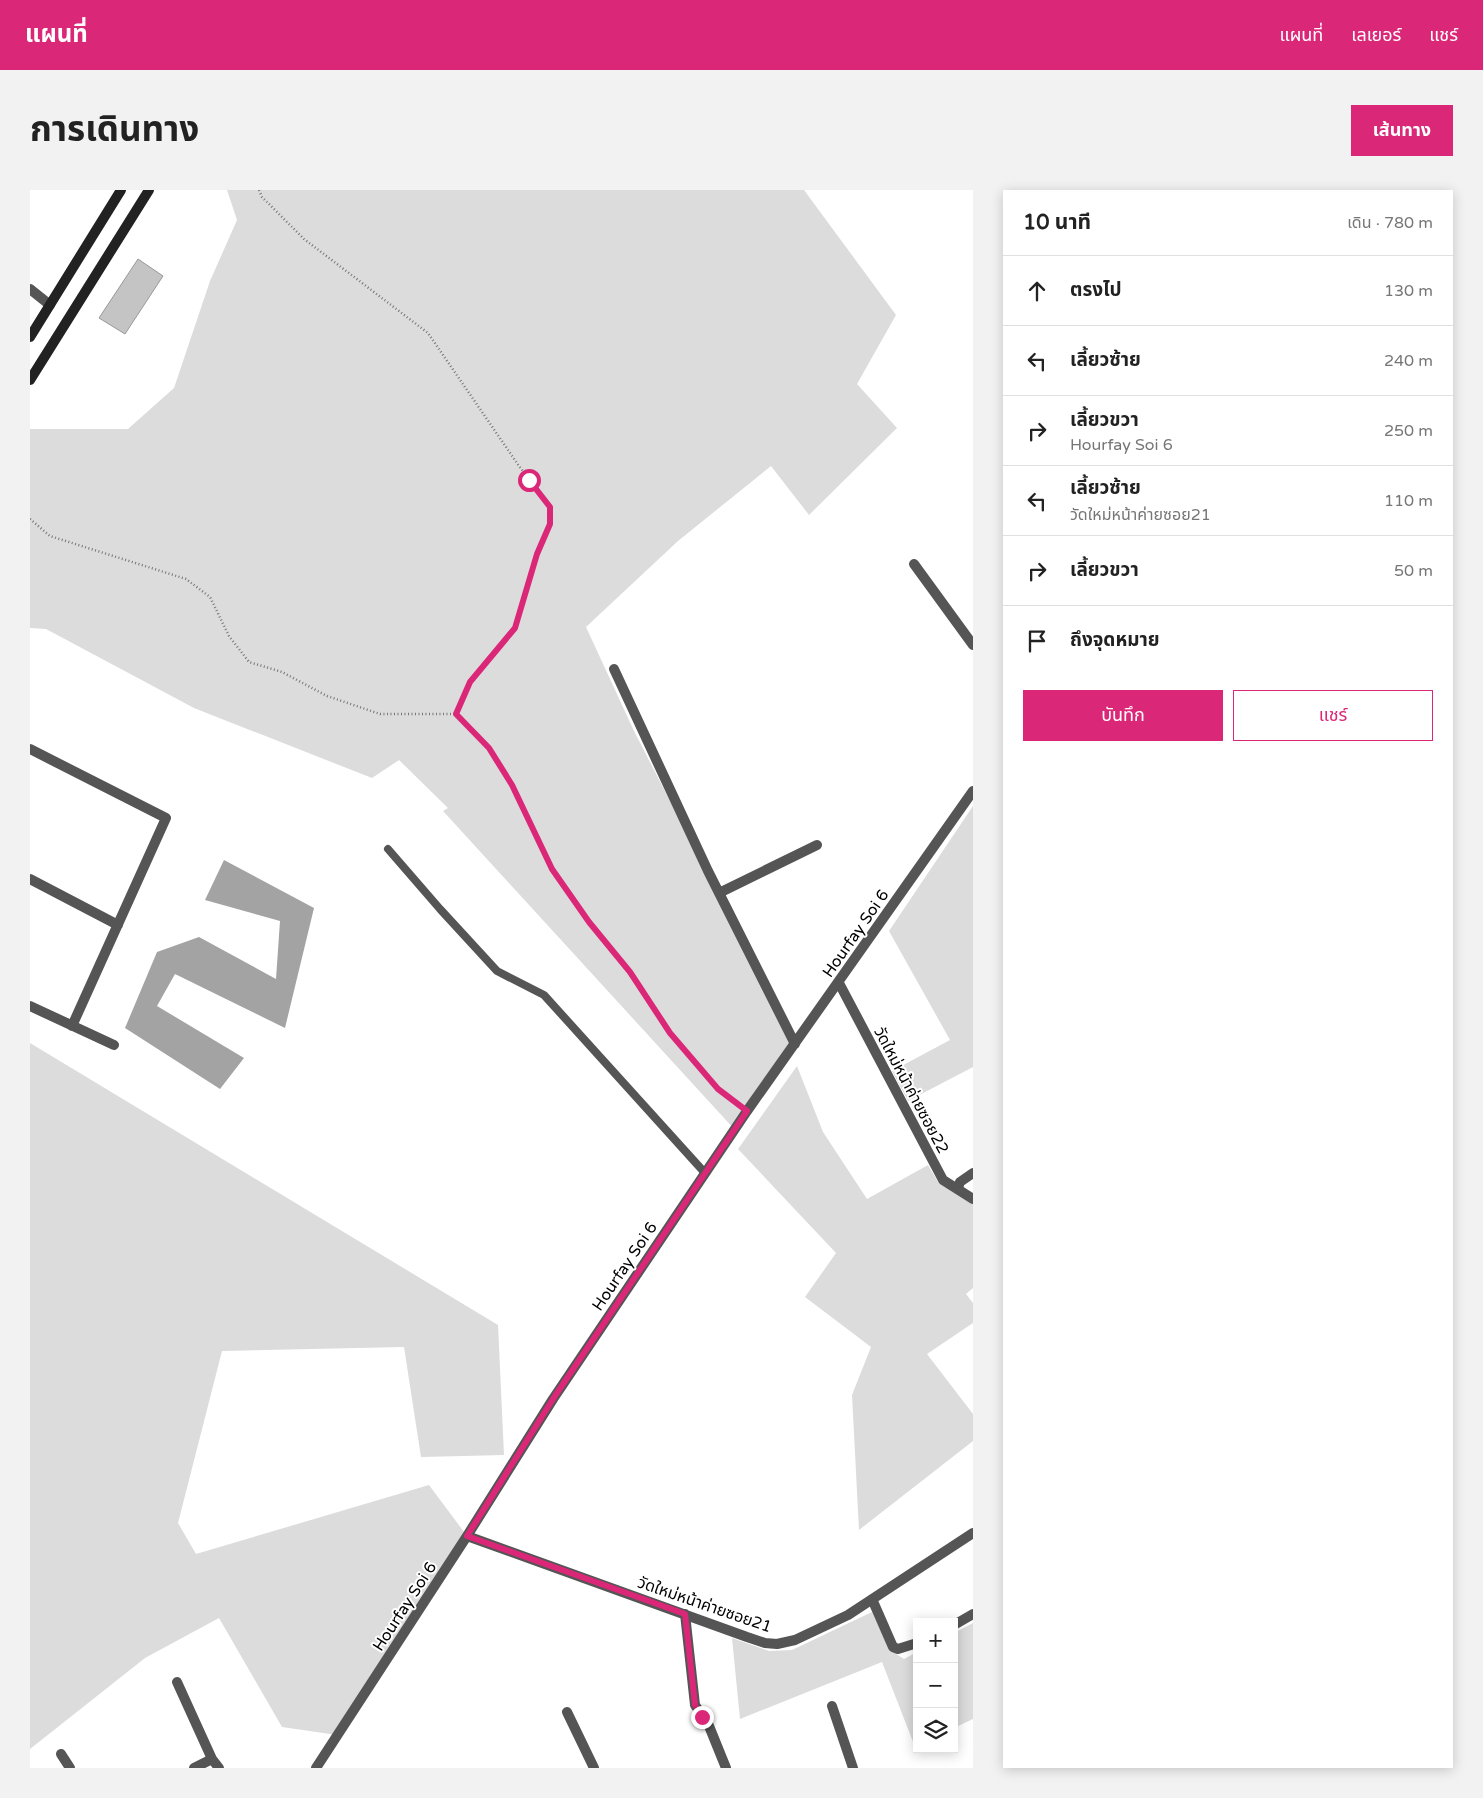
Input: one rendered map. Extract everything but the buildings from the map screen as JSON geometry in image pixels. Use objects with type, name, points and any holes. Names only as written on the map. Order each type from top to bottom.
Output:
[{"type":"main road","points":[[30,337],[121,190]]},
{"type":"main road","points":[[30,380],[149,190]]},
{"type":"street","points":[[30,289],[50,305]]},
{"type":"street","points":[[914,564],[973,645]]},
{"type":"street","points":[[614,670],[719,893],[795,1044]]},
{"type":"street","points":[[30,749],[166,818],[72,1026]]},
{"type":"street","name":"Hourfay Soi 6","points":[[316,1768],[467,1536],[553,1399],[747,1111],[973,791]]},
{"type":"street","points":[[719,893],[817,845]]},
{"type":"street","points":[[30,879],[118,925]]},
{"type":"street","name":"วัดใหม่หน้าค่ายซอย22","points":[[839,983],[943,1180],[973,1199]]},
{"type":"street","points":[[30,1006],[114,1045]]},
{"type":"street","points":[[958,1188],[960,1182],[973,1173]]},
{"type":"street","name":"วัดใหม่หน้าค่ายซอย21","points":[[467,1536],[756,1640],[777,1644],[795,1640],[848,1615],[973,1533]]},
{"type":"street","points":[[872,1599],[893,1647],[898,1649],[913,1644]]},
{"type":"street","points":[[685,1614],[695,1705],[709,1726],[726,1768]]},
{"type":"street","points":[[958,1623],[973,1614]]},
{"type":"street","points":[[177,1682],[212,1759],[219,1768]]},
{"type":"street","points":[[832,1706],[853,1768]]},
{"type":"street","points":[[567,1712],[594,1768]]},
{"type":"street","points":[[61,1754],[70,1768]]},
{"type":"street","points":[[194,1768],[212,1759]]},
{"type":"lane","points":[[388,849],[497,971],[544,995],[705,1173]]},
{"type":"path","points":[[259,190],[262,196],[304,238],[428,332],[519,466],[550,507],[550,524],[537,554],[515,628],[470,682],[456,714]]},
{"type":"path","points":[[30,519],[50,536],[186,579],[210,597],[229,636],[249,662],[282,672],[327,696],[380,714],[456,714],[489,748],[512,785],[552,869],[589,922],[630,972],[670,1033],[718,1089],[747,1111]]},
{"type":"shaded area","points":[[227,190],[804,190],[896,315],[857,384],[897,428],[809,515],[771,466],[678,541],[586,627],[634,731],[795,1044],[735,1130],[443,811],[448,808],[399,760],[372,778],[194,708],[46,629],[30,628],[30,429],[128,429],[174,388],[210,281],[237,220]]},
{"type":"shaded area","points":[[973,806],[973,1067],[908,1101],[892,1071],[950,1040],[889,931]]},
{"type":"shaded area","points":[[224,860],[314,908],[285,1028],[175,974],[157,1006],[244,1058],[220,1089],[125,1028],[157,952],[199,937],[276,979],[280,921],[205,900]]},
{"type":"shaded area","points":[[30,1043],[498,1325],[504,1455],[421,1457],[404,1347],[222,1351],[178,1523],[196,1554],[429,1485],[467,1536],[337,1735],[282,1727],[219,1618],[145,1658],[30,1749]]},
{"type":"shaded area","points":[[797,1066],[823,1132],[867,1199],[928,1165],[938,1182],[973,1204],[973,1288],[966,1294],[973,1303],[973,1323],[927,1354],[973,1414],[973,1441],[859,1530],[852,1395],[871,1347],[805,1297],[836,1253],[738,1149]]},
{"type":"shaded area","points":[[872,1612],[890,1650],[904,1659],[913,1654],[913,1742],[882,1662],[740,1719],[732,1638],[769,1651],[792,1650]]},
{"type":"shaded area","points":[[973,1623],[973,1719],[958,1726],[958,1663],[958,1631]]},
{"type":"route","points":[[529,480],[550,507],[550,524],[537,554],[515,628],[470,682],[456,714],[489,748],[512,785],[552,869],[589,922],[630,972],[670,1033],[718,1089],[747,1111],[553,1399],[467,1536],[685,1614],[695,1705],[702,1717]]}]
